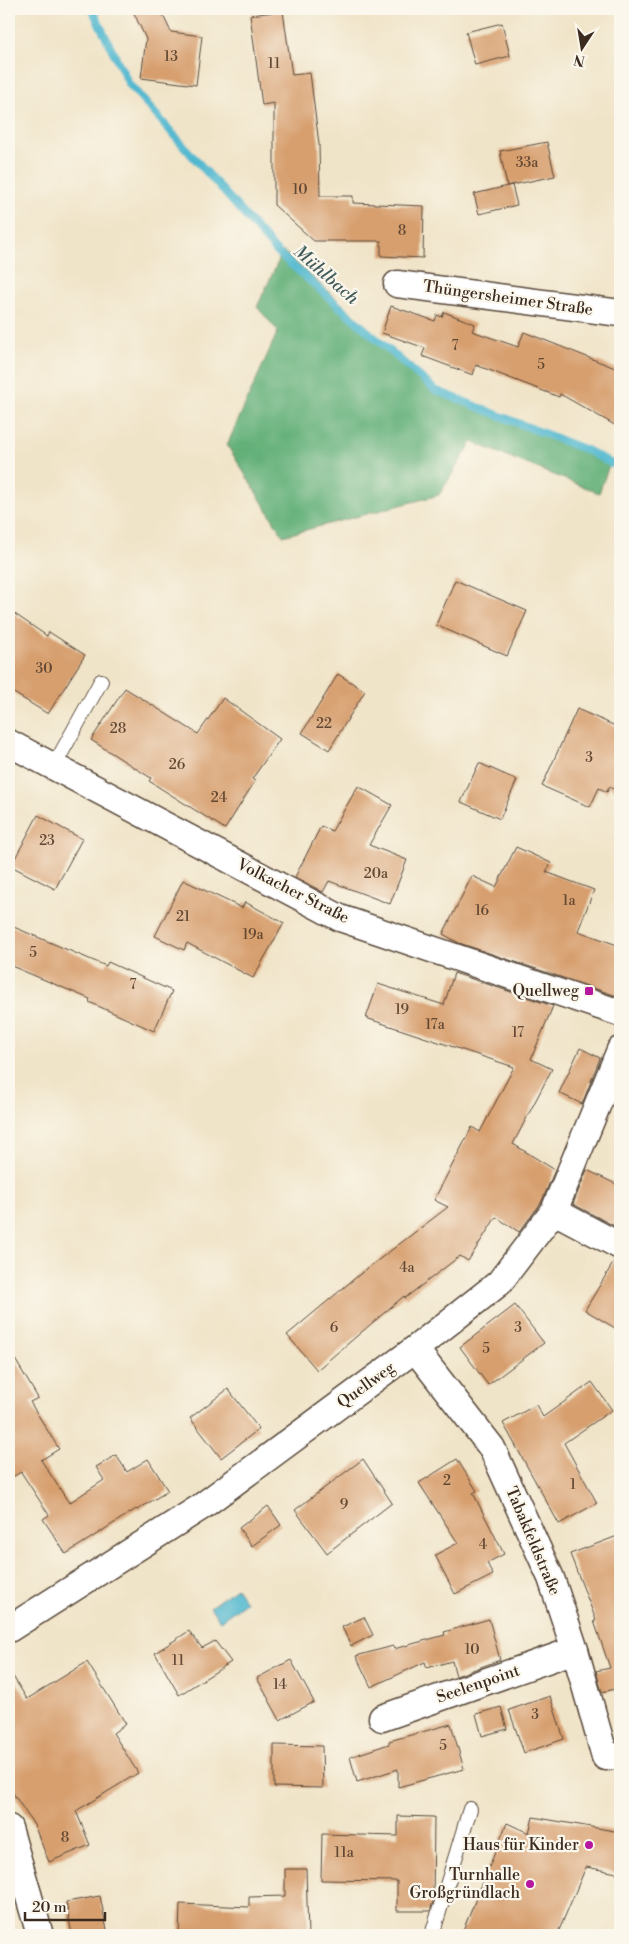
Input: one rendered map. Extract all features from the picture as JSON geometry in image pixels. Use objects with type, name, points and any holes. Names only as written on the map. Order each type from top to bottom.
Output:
[{"type":"street","name":"Thüngersheimer Straße","points":[[397,284],[620,313]]},
{"type":"street","name":"Volkacher Straße","points":[[9,743],[340,918],[620,1013]]},
{"type":"street","name":"Quellweg","points":[[9,1629],[201,1507],[415,1349],[499,1283],[554,1211],[620,1050]]},
{"type":"street","points":[[554,1211],[620,1246]]},
{"type":"street","name":"Tabakfeldstraße","points":[[415,1349],[492,1448],[551,1578],[612,1756]]},
{"type":"street","name":"Seelenpoint","points":[[382,1718],[575,1650]]},
{"type":"street","points":[[9,1828],[40,1935]]},
{"type":"lane","points":[[54,766],[101,681]]},
{"type":"lane","points":[[432,1935],[470,1809]]},
{"type":"green space","points":[[283,251],[436,388],[611,460],[599,493],[472,442],[439,495],[283,536],[227,445],[278,331],[257,307]]},
{"type":"water","points":[[236,1588],[246,1602],[220,1621],[210,1607]]},
{"type":"building","points":[[132,9],[160,9],[171,32],[202,36],[196,85],[141,78],[146,39]]},
{"type":"building","points":[[283,11],[292,75],[310,73],[319,144],[320,196],[353,196],[353,203],[424,206],[423,258],[381,256],[381,241],[314,241],[274,205],[274,103],[262,105],[250,15]]},
{"type":"building","points":[[502,23],[510,56],[475,65],[466,32]]},
{"type":"building","points":[[547,142],[555,176],[507,186],[500,151]]},
{"type":"building","points":[[512,185],[517,205],[479,214],[474,194]]},
{"type":"building","points":[[391,306],[435,321],[437,315],[442,317],[444,312],[475,324],[472,331],[518,347],[524,332],[620,370],[620,428],[560,394],[559,397],[476,365],[473,375],[422,356],[425,348],[382,333]]},
{"type":"building","points":[[455,580],[527,611],[507,656],[436,625]]},
{"type":"building","points":[[9,610],[47,636],[49,632],[85,655],[48,714],[9,690]]},
{"type":"building","points":[[338,674],[365,691],[329,750],[302,733]]},
{"type":"building","points":[[125,688],[198,734],[223,698],[280,739],[252,779],[255,781],[225,829],[149,781],[151,778],[91,740]]},
{"type":"building","points":[[577,709],[620,728],[620,792],[609,787],[607,792],[599,788],[590,807],[542,786]]},
{"type":"building","points":[[479,763],[517,780],[500,819],[461,802]]},
{"type":"building","points":[[358,786],[392,805],[369,845],[407,860],[390,904],[329,881],[323,892],[295,877],[321,826],[332,831]]},
{"type":"building","points":[[38,815],[82,839],[55,889],[11,866]]},
{"type":"building","points":[[516,847],[551,863],[546,872],[594,890],[578,931],[620,946],[620,997],[459,943],[443,934],[472,876],[496,887]]},
{"type":"building","points":[[183,880],[242,908],[245,902],[284,923],[253,978],[187,943],[184,950],[155,936]]},
{"type":"building","points":[[9,925],[106,966],[108,962],[172,991],[154,1031],[89,1002],[90,999],[9,965]]},
{"type":"building","points":[[454,973],[553,1006],[531,1059],[552,1069],[513,1144],[555,1170],[541,1203],[519,1232],[496,1217],[468,1261],[460,1256],[405,1298],[404,1296],[317,1370],[287,1335],[360,1274],[448,1207],[434,1200],[472,1127],[480,1132],[514,1067],[366,1018],[378,984],[444,1005]]},
{"type":"building","points":[[580,1048],[600,1058],[582,1104],[559,1093]]},
{"type":"building","points":[[587,1170],[620,1186],[620,1229],[573,1204]]},
{"type":"building","points":[[615,1260],[620,1261],[620,1331],[585,1310]]},
{"type":"building","points":[[515,1305],[544,1343],[488,1385],[460,1347]]},
{"type":"building","points":[[9,1349],[38,1398],[30,1402],[59,1449],[41,1460],[69,1503],[104,1480],[96,1467],[116,1455],[127,1472],[148,1459],[168,1491],[136,1509],[66,1554],[43,1519],[49,1515],[21,1472],[9,1479]]},
{"type":"building","points":[[592,1382],[612,1410],[564,1443],[597,1503],[559,1524],[503,1423],[536,1405],[543,1417]]},
{"type":"building","points":[[228,1389],[259,1429],[221,1458],[190,1418]]},
{"type":"building","points":[[363,1459],[392,1503],[327,1553],[295,1510]]},
{"type":"building","points":[[457,1459],[477,1491],[473,1493],[504,1554],[487,1563],[493,1575],[455,1594],[435,1555],[458,1543],[419,1483]]},
{"type":"building","points":[[268,1506],[281,1525],[252,1546],[239,1528]]},
{"type":"building","points":[[620,1535],[620,1688],[602,1692],[596,1671],[610,1668],[594,1621],[596,1620],[570,1554]]},
{"type":"building","points":[[364,1617],[373,1635],[351,1646],[342,1627]]},
{"type":"building","points":[[489,1619],[500,1660],[456,1676],[452,1661],[427,1668],[425,1662],[371,1687],[356,1656],[393,1646],[394,1649],[445,1635],[444,1632]]},
{"type":"building","points":[[189,1631],[202,1648],[215,1641],[231,1662],[179,1695],[155,1653]]},
{"type":"building","points":[[291,1660],[314,1702],[280,1720],[257,1678]]},
{"type":"building","points":[[87,1662],[126,1724],[113,1733],[138,1773],[76,1811],[90,1845],[49,1862],[34,1825],[9,1787],[9,1670],[27,1699]]},
{"type":"building","points":[[550,1696],[564,1739],[524,1753],[509,1710]]},
{"type":"building","points":[[501,1707],[507,1729],[482,1736],[476,1714]]},
{"type":"building","points":[[451,1724],[464,1769],[398,1787],[398,1769],[357,1782],[350,1757],[389,1744],[389,1741]]},
{"type":"building","points":[[274,1745],[322,1746],[323,1788],[274,1787]]},
{"type":"building","points":[[398,1816],[434,1817],[433,1902],[430,1911],[397,1911],[397,1881],[321,1880],[322,1834],[398,1836]]},
{"type":"building","name":"Turnhalle Großgründlach","points":[[533,1817],[620,1832],[620,1857],[617,1873],[586,1867],[557,1935],[461,1935],[507,1823],[529,1833]]},
{"type":"building","points":[[285,1869],[306,1869],[308,1935],[179,1935],[180,1904],[249,1907],[249,1897],[285,1896]]},
{"type":"building","points":[[100,1896],[108,1935],[72,1935],[66,1902]]},
{"type":"waterway","name":"Mühlbach","points":[[92,9],[129,84],[278,253],[435,390],[586,450],[620,468]]},
{"type":"place","name":"Quellweg","points":[[589,991]]},
{"type":"place","name":"Haus für Kinder","points":[[589,1845]]},
{"type":"place","name":"Turnhalle Großgründlach","points":[[530,1884]]}]
